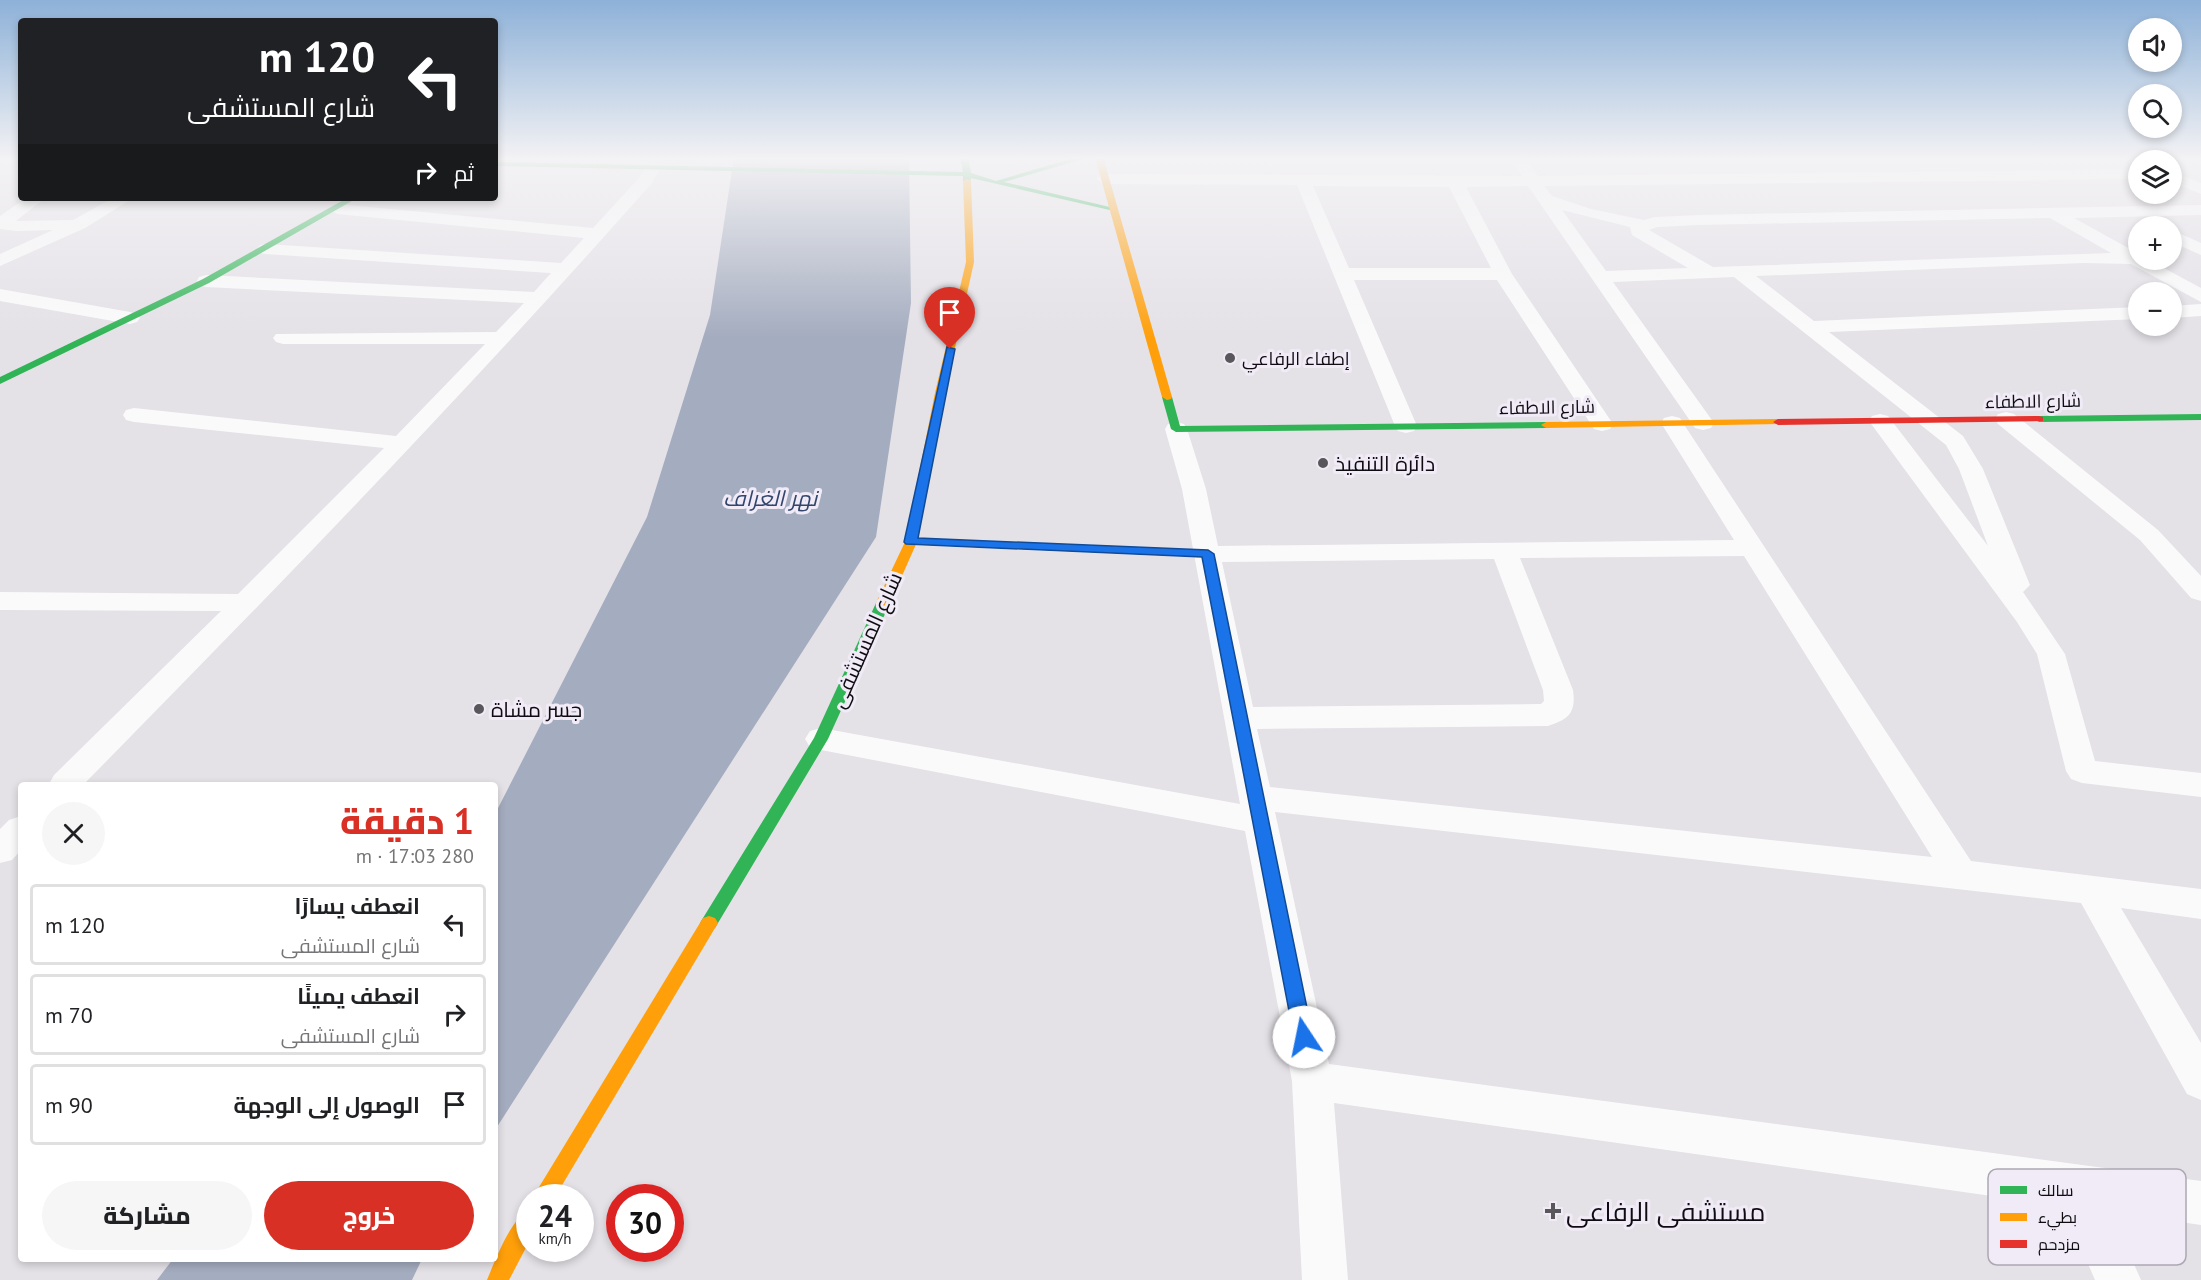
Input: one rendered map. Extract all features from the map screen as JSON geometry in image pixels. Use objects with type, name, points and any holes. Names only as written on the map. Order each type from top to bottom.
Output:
[{"type":"street","points":[[0,261],[92,217]]},
{"type":"street","points":[[0,381],[206,281],[323,217]]},
{"type":"street","points":[[418,217],[598,234]]},
{"type":"street","points":[[67,782],[246,603],[567,269],[613,217]]},
{"type":"street","name":"شارع المستشفى","points":[[551,1184],[821,739],[911,542],[940,393],[970,262],[968,217]]},
{"type":"street","points":[[1116,217],[1194,489],[1241,718],[1312,1081],[1325,1280]]},
{"type":"street","points":[[1318,217],[1406,426]]},
{"type":"street","points":[[1473,217],[1503,274],[1602,424]]},
{"type":"street","points":[[1558,217],[1703,423]]},
{"type":"street","points":[[1604,217],[1642,225],[1698,220],[1864,217]]},
{"type":"street","points":[[2060,217],[2128,254]]},
{"type":"street","points":[[1,224],[17,226],[79,224]]},
{"type":"street","points":[[1642,225],[1638,231],[1644,236],[1666,246],[1710,273]]},
{"type":"street","points":[[2182,240],[2201,250]]},
{"type":"street","points":[[266,249],[567,269]]},
{"type":"street","points":[[1601,278],[2084,258],[2128,259]]},
{"type":"street","points":[[2182,258],[2201,258]]},
{"type":"street","points":[[2157,270],[2201,296]]},
{"type":"street","points":[[1739,272],[1955,441],[1971,469],[2028,616]]},
{"type":"street","points":[[1342,274],[1503,274]]},
{"type":"street","points":[[206,281],[539,298]]},
{"type":"street","points":[[0,295],[130,318]]},
{"type":"street","points":[[2182,311],[2201,310]]},
{"type":"street","points":[[1809,327],[2128,313]]},
{"type":"street","points":[[283,338],[500,338]]},
{"type":"street","points":[[134,415],[399,443]]},
{"type":"street","name":"شارع الاطفاء","points":[[1176,429],[2201,417]]},
{"type":"street","points":[[2006,419],[2149,535],[2201,592]]},
{"type":"street","points":[[1880,421],[2028,616],[2051,654],[2082,771],[2201,785]]},
{"type":"street","points":[[1672,423],[1961,874]]},
{"type":"street","points":[[1208,554],[1752,548]]},
{"type":"street","points":[[1241,718],[1548,716],[1560,705],[1558,690],[1504,551]]},
{"type":"street","points":[[0,601],[246,603]]},
{"type":"street","points":[[821,739],[1259,810],[1961,874],[2201,904]]},
{"type":"street","points":[[0,850],[18,832]]},
{"type":"street","points":[[2092,890],[2201,1081]]},
{"type":"street","points":[[1312,1081],[1988,1174]]},
{"type":"street","points":[[2186,1201],[2201,1203]]},
{"type":"street","points":[[498,1280],[516,1241]]},
{"type":"street","points":[[2111,1265],[2118,1280]]},
{"type":"lane","points":[[911,542],[1208,554]]},
{"type":"water","name":"نهر الغراف","points":[[725,217],[910,217],[911,303],[876,537],[498,1125],[498,808],[647,517],[710,315]]},
{"type":"water","points":[[171,1262],[421,1262],[412,1280],[157,1280]]},
{"type":"traffic: fast","points":[[0,381],[206,281],[320,217]]},
{"type":"traffic: fast","points":[[1167,397],[1176,429],[1546,425]]},
{"type":"traffic: fast","points":[[2039,419],[2201,417]]},
{"type":"traffic: fast","points":[[709,923],[821,739],[883,603]]},
{"type":"traffic: slow","points":[[883,603],[911,542],[940,393],[970,262],[968,217]]},
{"type":"traffic: slow","points":[[1116,217],[1167,397]]},
{"type":"traffic: slow","points":[[1546,425],[1778,422]]},
{"type":"traffic: slow","points":[[551,1184],[709,923]]},
{"type":"traffic: slow","points":[[498,1280],[516,1241]]},
{"type":"traffic: jam","points":[[1778,422],[2039,419]]},
{"type":"place","name":"إطفاء الرفاعي","points":[[1230,358]]},
{"type":"place","name":"دائرة التنفيذ","points":[[1323,463]]},
{"type":"place","name":"جسر مشاة","points":[[479,709]]},
{"type":"place","name":"مستشفی الرفاعی","points":[[1553,1211]]},
{"type":"route","points":[[950,349],[911,542],[1208,554],[1304,1037]]}]
